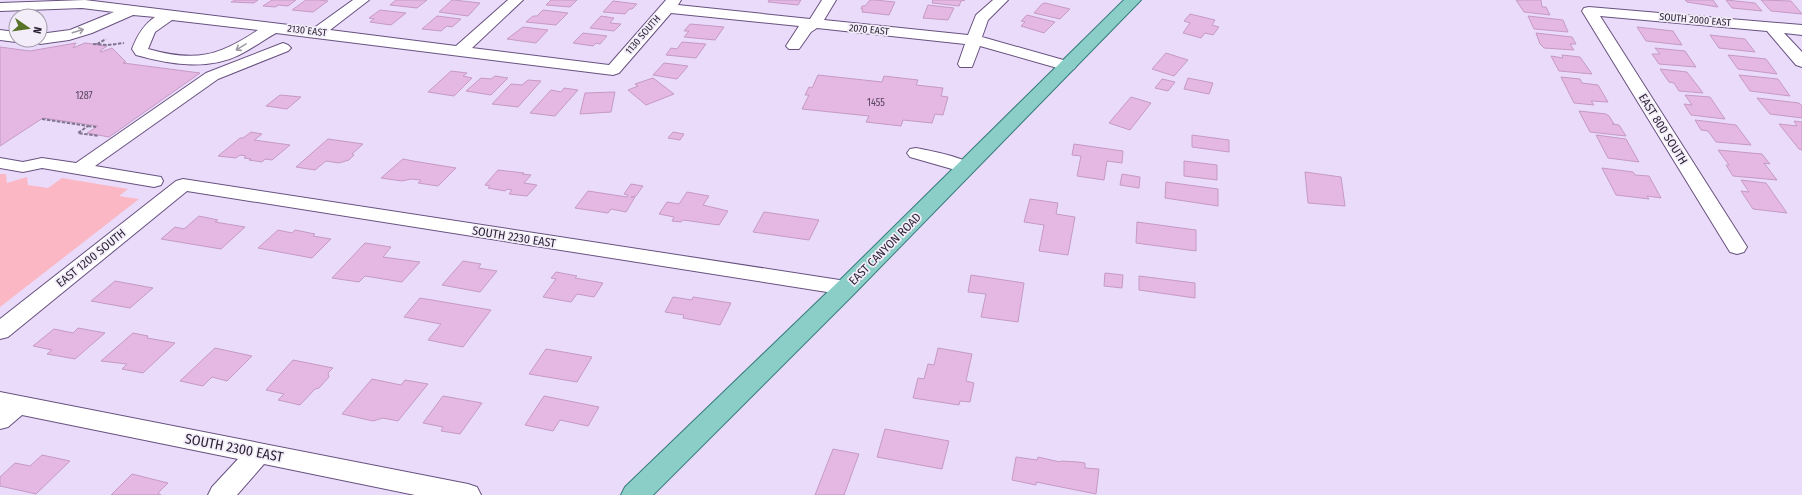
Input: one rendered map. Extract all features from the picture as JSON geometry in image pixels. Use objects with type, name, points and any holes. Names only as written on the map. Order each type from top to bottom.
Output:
[{"type":"main road","name":"EAST CANYON ROAD","points":[[635,495],[846,288],[1133,0]]},
{"type":"street","points":[[317,33],[362,0]]},
{"type":"street","points":[[459,50],[516,0]]},
{"type":"street","points":[[794,46],[805,29],[814,24],[829,0]]},
{"type":"street","points":[[966,64],[981,18],[1001,0]]},
{"type":"street","name":"2130 EAST","points":[[0,7],[82,4],[613,70]]},
{"type":"street","name":"2070 EAST","points":[[670,4],[814,24],[987,42],[1068,66]]},
{"type":"street","name":"1130 SOUTH","points":[[613,70],[670,4]]},
{"type":"street","points":[[48,39],[58,38],[94,27],[131,10]]},
{"type":"street","name":"SOUTH 2000 EAST","points":[[1589,11],[1802,30]]},
{"type":"street","name":"EAST 800 SOUTH","points":[[1589,11],[1737,247]]},
{"type":"street","points":[[169,15],[148,30],[140,50],[141,52],[197,61],[207,60],[231,53],[274,28]]},
{"type":"street","points":[[1771,27],[1802,62]]},
{"type":"street","points":[[80,169],[212,76],[283,48]]},
{"type":"street","points":[[916,153],[941,159],[966,168]]},
{"type":"street","points":[[0,163],[23,166],[42,163],[154,181]]},
{"type":"street","name":"SOUTH 2230 EAST","points":[[183,185],[846,288]]},
{"type":"street","name":"EAST 1200 SOUTH","points":[[0,331],[183,185]]},
{"type":"street","name":"SOUTH 2300 EAST","points":[[6,409],[259,453],[468,495]]},
{"type":"street","points":[[221,495],[259,453]]},
{"type":"path","points":[[87,42],[108,45],[131,42]]},
{"type":"path","points":[[42,119],[96,127]]},
{"type":"path","points":[[88,126],[78,133],[106,138]]},
{"type":"shaded area","points":[[0,174],[6,174],[7,183],[27,177],[28,185],[48,188],[62,178],[128,189],[119,196],[139,199],[0,307]]},
{"type":"building","points":[[235,0],[258,0],[254,3],[231,2]]},
{"type":"building","points":[[272,0],[296,0],[288,6],[263,6]]},
{"type":"building","points":[[306,0],[328,1],[313,12],[292,10]]},
{"type":"building","points":[[396,0],[427,0],[417,8],[390,5]]},
{"type":"building","points":[[452,0],[480,3],[468,16],[439,12]]},
{"type":"building","points":[[551,0],[577,0],[570,7],[546,5]]},
{"type":"building","points":[[769,0],[801,0],[798,5],[768,2]]},
{"type":"building","points":[[870,0],[895,2],[889,15],[862,12],[862,6],[865,6]]},
{"type":"building","points":[[933,0],[965,0],[961,1],[959,6],[932,3]]},
{"type":"building","points":[[1516,0],[1541,0],[1542,7],[1546,7],[1550,15],[1524,12]]},
{"type":"building","points":[[1685,0],[1713,0],[1718,7],[1687,2]]},
{"type":"building","points":[[1726,0],[1755,3],[1762,11],[1732,8]]},
{"type":"building","points":[[1761,0],[1791,1],[1802,14],[1771,11]]},
{"type":"building","points":[[613,1],[637,4],[632,9],[629,9],[625,14],[603,12]]},
{"type":"building","points":[[1045,3],[1070,9],[1060,19],[1034,13],[1042,4]]},
{"type":"building","points":[[928,5],[954,8],[948,20],[923,18]]},
{"type":"building","points":[[380,10],[406,13],[391,25],[370,22],[374,19],[369,18]]},
{"type":"building","points":[[543,10],[568,13],[556,25],[526,22],[533,16],[537,16]]},
{"type":"building","points":[[1190,14],[1215,20],[1212,25],[1219,27],[1213,35],[1205,33],[1201,38],[1183,33],[1190,23],[1184,21]]},
{"type":"building","points":[[1027,15],[1055,22],[1044,33],[1021,26],[1025,22],[1021,21]]},
{"type":"building","points":[[437,16],[461,19],[452,27],[447,26],[441,31],[422,29]]},
{"type":"building","points":[[601,16],[614,18],[610,23],[621,24],[614,31],[590,28]]},
{"type":"building","points":[[1528,16],[1563,20],[1568,32],[1534,29]]},
{"type":"building","points":[[690,24],[724,27],[715,40],[684,37],[689,31],[684,31]]},
{"type":"building","points":[[523,27],[548,30],[536,43],[507,39]]},
{"type":"building","points":[[1637,27],[1673,31],[1682,45],[1646,41]]},
{"type":"building","points":[[583,33],[607,36],[600,44],[596,43],[593,46],[573,43]]},
{"type":"building","points":[[1536,33],[1572,37],[1576,44],[1570,44],[1574,50],[1544,48],[1540,44]]},
{"type":"building","points":[[1710,35],[1745,39],[1755,52],[1719,48]]},
{"type":"building","points":[[682,42],[706,44],[696,58],[666,55],[671,48],[677,49]]},
{"type":"building","points":[[76,43],[73,48],[85,43],[107,46],[100,51],[101,52],[112,48],[126,62],[123,63],[200,73],[109,137],[87,133],[98,126],[43,118],[0,146],[0,47],[30,51]]},
{"type":"building","points":[[1655,48],[1685,51],[1696,67],[1659,64],[1652,54],[1660,54]]},
{"type":"building","points":[[1166,53],[1188,60],[1174,76],[1152,69]]},
{"type":"building","points":[[1562,55],[1580,57],[1592,74],[1559,71],[1551,56],[1563,58]]},
{"type":"building","points":[[1728,55],[1766,59],[1777,74],[1738,69]]},
{"type":"building","points":[[664,63],[688,66],[677,79],[653,75]]},
{"type":"building","points":[[1660,69],[1687,72],[1703,93],[1679,91],[1674,83],[1669,82]]},
{"type":"building","points":[[451,71],[467,73],[463,76],[472,78],[454,96],[428,92]]},
{"type":"building","points":[[818,75],[882,82],[884,76],[918,80],[916,85],[943,88],[941,96],[948,97],[943,115],[935,114],[932,123],[903,120],[901,126],[866,122],[869,116],[802,109],[809,95],[805,95],[809,87],[812,88]]},
{"type":"building","points":[[1739,75],[1778,79],[1790,96],[1750,91]]},
{"type":"building","points":[[495,76],[508,78],[491,95],[466,91],[481,78],[491,79]]},
{"type":"building","points":[[1561,77],[1580,79],[1582,83],[1598,85],[1608,102],[1591,101],[1594,105],[1574,103]]},
{"type":"building","points":[[653,78],[674,94],[646,105],[628,90],[638,86],[635,84]]},
{"type":"building","points":[[1188,78],[1213,83],[1209,94],[1184,89]]},
{"type":"building","points":[[1162,79],[1175,82],[1168,91],[1155,88]]},
{"type":"building","points":[[528,80],[541,81],[518,107],[492,104],[511,84],[522,85]]},
{"type":"building","points":[[564,88],[578,90],[555,116],[530,113],[551,90],[561,92]]},
{"type":"building","points":[[615,92],[611,112],[580,114],[585,93]]},
{"type":"building","points":[[280,95],[301,97],[287,109],[266,106]]},
{"type":"building","points":[[1685,95],[1710,97],[1725,119],[1691,115],[1684,104],[1692,105]]},
{"type":"building","points":[[1131,97],[1151,103],[1130,130],[1109,123]]},
{"type":"building","points":[[1757,98],[1799,103],[1802,106],[1802,118],[1770,114]]},
{"type":"building","points":[[1579,111],[1606,114],[1614,124],[1612,124],[1619,125],[1626,136],[1590,132]]},
{"type":"building","points":[[1695,120],[1736,125],[1751,145],[1716,142],[1708,131],[1701,130]]},
{"type":"building","points":[[1794,121],[1802,122],[1802,150],[1799,149],[1779,124],[1797,126]]},
{"type":"building","points":[[251,132],[262,134],[254,140],[290,145],[272,160],[265,159],[262,162],[249,160],[251,159],[244,158],[246,156],[240,155],[236,158],[218,156],[240,138],[243,138]]},
{"type":"building","points":[[673,132],[684,134],[680,140],[668,138]]},
{"type":"building","points":[[1192,135],[1229,140],[1229,152],[1192,147]]},
{"type":"building","points":[[1596,135],[1626,139],[1639,162],[1608,158]]},
{"type":"building","points":[[328,139],[363,144],[352,154],[354,155],[349,160],[339,163],[326,161],[315,170],[296,167]]},
{"type":"building","points":[[1074,144],[1123,151],[1122,163],[1107,161],[1104,180],[1077,176],[1081,156],[1072,155]]},
{"type":"building","points":[[1718,150],[1762,154],[1770,164],[1764,163],[1777,180],[1733,176],[1726,165],[1729,165]]},
{"type":"building","points":[[403,159],[456,168],[438,186],[418,183],[421,180],[411,179],[402,181],[381,178]]},
{"type":"building","points":[[1184,161],[1217,165],[1217,180],[1184,176]]},
{"type":"building","points":[[1602,168],[1633,172],[1635,175],[1649,176],[1661,198],[1647,196],[1649,199],[1616,195]]},
{"type":"building","points":[[498,170],[531,175],[524,183],[537,185],[527,196],[509,194],[512,190],[507,189],[505,191],[488,188],[490,186],[485,185]]},
{"type":"building","points":[[1305,172],[1341,177],[1345,206],[1308,203]]},
{"type":"building","points":[[1122,174],[1140,177],[1139,188],[1120,185]]},
{"type":"building","points":[[1741,180],[1766,183],[1787,213],[1753,209],[1741,191],[1749,192]]},
{"type":"building","points":[[1166,182],[1218,189],[1218,206],[1165,198]]},
{"type":"building","points":[[631,184],[643,186],[636,196],[631,197],[635,197],[626,212],[611,209],[608,213],[575,208],[588,191],[627,197],[628,195],[624,194]]},
{"type":"building","points":[[687,192],[709,196],[703,205],[728,211],[719,225],[683,220],[681,222],[672,221],[674,217],[659,214],[667,202],[679,204]]},
{"type":"building","points":[[1030,199],[1058,203],[1056,214],[1075,217],[1068,255],[1039,251],[1044,225],[1024,222]]},
{"type":"building","points":[[764,212],[819,220],[809,240],[753,232]]},
{"type":"building","points":[[199,216],[218,220],[215,222],[245,227],[221,249],[161,239],[175,227],[184,229]]},
{"type":"building","points":[[1137,222],[1196,230],[1196,251],[1136,243]]},
{"type":"building","points":[[278,230],[292,233],[295,230],[315,234],[313,236],[331,239],[312,258],[258,248]]},
{"type":"building","points":[[365,243],[391,247],[383,257],[420,262],[402,282],[365,276],[359,282],[332,278]]},
{"type":"building","points":[[463,261],[481,264],[478,268],[497,271],[480,292],[442,285]]},
{"type":"building","points":[[556,272],[577,276],[575,278],[603,283],[594,297],[577,294],[571,302],[543,297],[556,279],[551,278]]},
{"type":"building","points":[[1105,273],[1123,275],[1122,288],[1104,286]]},
{"type":"building","points":[[971,275],[1024,283],[1018,322],[981,317],[986,294],[968,292]]},
{"type":"building","points":[[1139,276],[1195,283],[1195,298],[1139,290]]},
{"type":"building","points":[[115,281],[153,288],[130,308],[91,301]]},
{"type":"building","points":[[673,297],[692,300],[693,297],[731,303],[720,325],[683,318],[684,315],[665,312]]},
{"type":"building","points":[[420,298],[491,310],[463,347],[428,340],[441,324],[404,317]]},
{"type":"building","points":[[78,328],[105,333],[75,359],[47,354],[52,350],[33,346],[54,329],[73,333]]},
{"type":"building","points":[[133,333],[148,336],[147,338],[175,343],[143,373],[122,369],[127,364],[101,361]]},
{"type":"building","points":[[215,348],[252,356],[227,381],[212,377],[203,386],[180,381]]},
{"type":"building","points":[[938,348],[972,354],[966,381],[974,383],[970,402],[960,401],[959,405],[913,398],[918,378],[924,379],[928,364],[934,365]]},
{"type":"building","points":[[546,349],[592,357],[577,382],[529,374]]},
{"type":"building","points":[[293,360],[333,368],[328,373],[329,377],[300,405],[278,400],[284,394],[266,390]]},
{"type":"building","points":[[372,379],[401,385],[405,380],[428,384],[398,421],[383,418],[373,421],[342,414]]},
{"type":"building","points":[[443,396],[482,403],[460,434],[441,431],[443,427],[423,423]]},
{"type":"building","points":[[544,396],[599,407],[588,426],[560,420],[553,431],[525,425]]},
{"type":"building","points":[[885,429],[949,441],[942,469],[877,457]]},
{"type":"building","points":[[833,449],[859,454],[844,495],[815,495]]},
{"type":"building","points":[[42,455],[70,461],[36,494],[0,486],[0,477],[15,463],[30,466]]},
{"type":"building","points":[[1016,457],[1037,460],[1038,457],[1060,462],[1085,463],[1085,468],[1099,469],[1096,494],[1036,482],[1036,485],[1012,480]]},
{"type":"building","points":[[132,474],[168,483],[158,493],[161,495],[111,495]]}]
